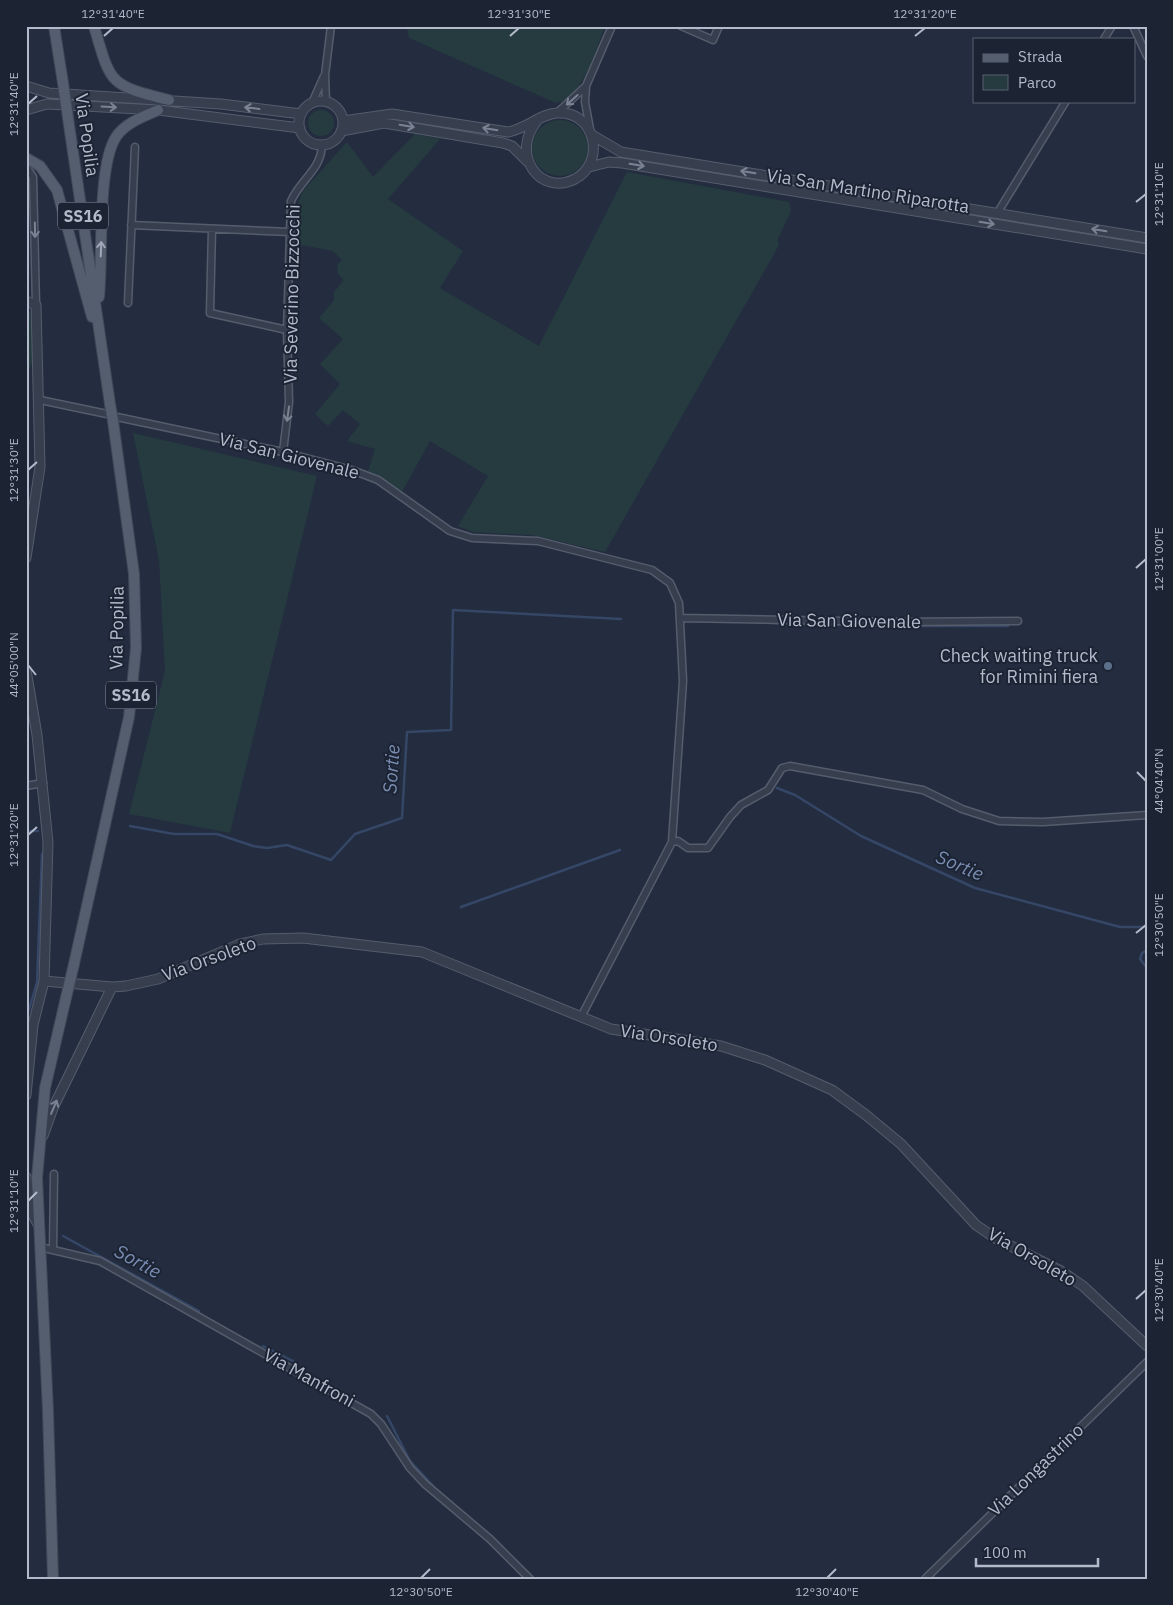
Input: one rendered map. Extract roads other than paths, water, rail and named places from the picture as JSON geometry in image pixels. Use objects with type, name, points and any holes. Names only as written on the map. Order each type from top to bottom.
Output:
[{"type":"main road","name":"Via Popilia","points":[[53,1579],[48,1411],[39,1226],[38,1153],[45,1088],[129,717],[136,648],[134,574],[54,26]]},
{"type":"main road","points":[[94,26],[107,70],[120,85],[136,92],[169,100]]},
{"type":"main road","points":[[97,315],[101,225],[108,156],[116,136],[132,122],[158,110]]},
{"type":"main road","points":[[26,158],[40,166],[57,190],[104,361]]},
{"type":"street","points":[[326,102],[325,75],[331,26]]},
{"type":"street","points":[[341,131],[384,123],[503,142],[512,146],[528,161],[541,178],[556,182],[572,180],[582,175],[589,167],[595,146],[585,102],[586,86],[612,26]]},
{"type":"street","points":[[681,26],[713,40],[719,26]]},
{"type":"street","points":[[1105,38],[1112,26]]},
{"type":"street","points":[[1133,26],[1147,56]]},
{"type":"street","points":[[312,103],[326,102],[337,109],[343,121],[341,131],[334,141],[322,145],[308,141],[300,128],[301,114],[312,103],[325,75]]},
{"type":"street","points":[[26,86],[49,93],[221,104],[301,114]]},
{"type":"street","points":[[557,113],[586,86]]},
{"type":"street","points":[[998,212],[1065,102]]},
{"type":"street","points":[[26,110],[47,104],[158,110],[300,128]]},
{"type":"street","points":[[343,121],[392,114],[508,132],[521,130],[546,115],[557,113],[576,116],[591,132]]},
{"type":"street","points":[[528,161],[526,140],[537,121]]},
{"type":"street","name":"Via San Martino Riparotta","points":[[591,132],[621,152],[998,212],[1147,238]]},
{"type":"street","name":"Via Severino Bizzocchi","points":[[283,452],[289,402],[287,330],[291,201],[296,191],[322,159],[322,145]]},
{"type":"street","points":[[128,303],[135,147]]},
{"type":"street","name":"Via San Martino Riparotta","points":[[589,167],[608,162],[619,162],[1147,249]]},
{"type":"street","points":[[26,166],[32,177],[33,185],[40,400],[40,474],[26,558]]},
{"type":"street","points":[[131,226],[290,232]]},
{"type":"street","points":[[212,229],[210,313],[287,330]]},
{"type":"street","points":[[26,301],[36,305]]},
{"type":"street","name":"Via San Giovenale","points":[[40,400],[112,417],[283,452],[352,470],[378,480],[450,531],[465,536],[538,541],[652,570],[670,583],[679,603],[681,618],[683,681],[672,842],[581,1018]]},
{"type":"street","name":"Via San Giovenale","points":[[681,618],[896,622],[1018,621]]},
{"type":"street","points":[[26,670],[29,707],[43,783],[48,842],[44,981],[33,1025],[26,1095]]},
{"type":"street","points":[[672,842],[678,841],[688,848],[708,848],[741,805],[768,790],[782,768],[790,766],[923,790],[962,809],[999,821],[1043,822],[1147,815]]},
{"type":"street","points":[[26,786],[43,783]]},
{"type":"street","name":"Via Orsoleto","points":[[44,981],[112,988],[158,979],[240,944],[263,939],[303,938],[422,952],[611,1029],[721,1046],[765,1060],[832,1090],[866,1115],[901,1144],[976,1224],[995,1238],[1061,1271],[1082,1286],[1147,1346]]},
{"type":"street","points":[[38,1153],[53,1108],[112,988]]},
{"type":"street","points":[[26,1038],[33,1025]]},
{"type":"street","points":[[54,1174],[54,1250]]},
{"type":"street","name":"Via Popilia","points":[[26,1176],[33,1215],[39,1226]]},
{"type":"street","name":"Via Manfroni","points":[[40,1247],[100,1261],[371,1414],[381,1424],[399,1452],[425,1484],[490,1539],[530,1579]]},
{"type":"street","name":"Via Longastrino","points":[[926,1579],[1147,1362]]},
{"type":"waterway","name":"Sortie","points":[[130,826],[174,834],[217,834],[253,846],[267,848],[287,845],[331,860],[355,834],[402,818],[407,732],[451,730],[453,610],[621,619]]},
{"type":"waterway","name":"Sortie","points":[[772,623],[890,626]]},
{"type":"waterway","name":"Sortie","points":[[899,626],[1008,626]]},
{"type":"waterway","name":"Sortie","points":[[777,788],[795,795],[861,836],[975,888],[1120,927],[1147,927]]},
{"type":"waterway","name":"Sortie","points":[[26,831],[38,831]]},
{"type":"waterway","name":"Sortie","points":[[461,907],[620,850]]},
{"type":"waterway","name":"Sortie","points":[[28,1013],[37,982],[42,854]]},
{"type":"waterway","name":"Sortie","points":[[1147,950],[1142,953],[1140,959],[1147,968]]},
{"type":"waterway","name":"Sortie","points":[[63,1236],[199,1311]]},
{"type":"waterway","name":"Sortie","points":[[263,1346],[295,1362]]},
{"type":"waterway","name":"Sortie","points":[[387,1416],[410,1461],[435,1488]]},
{"type":"place","name":"Check waiting truck for Rimini fiera","points":[[1108,666]]}]
